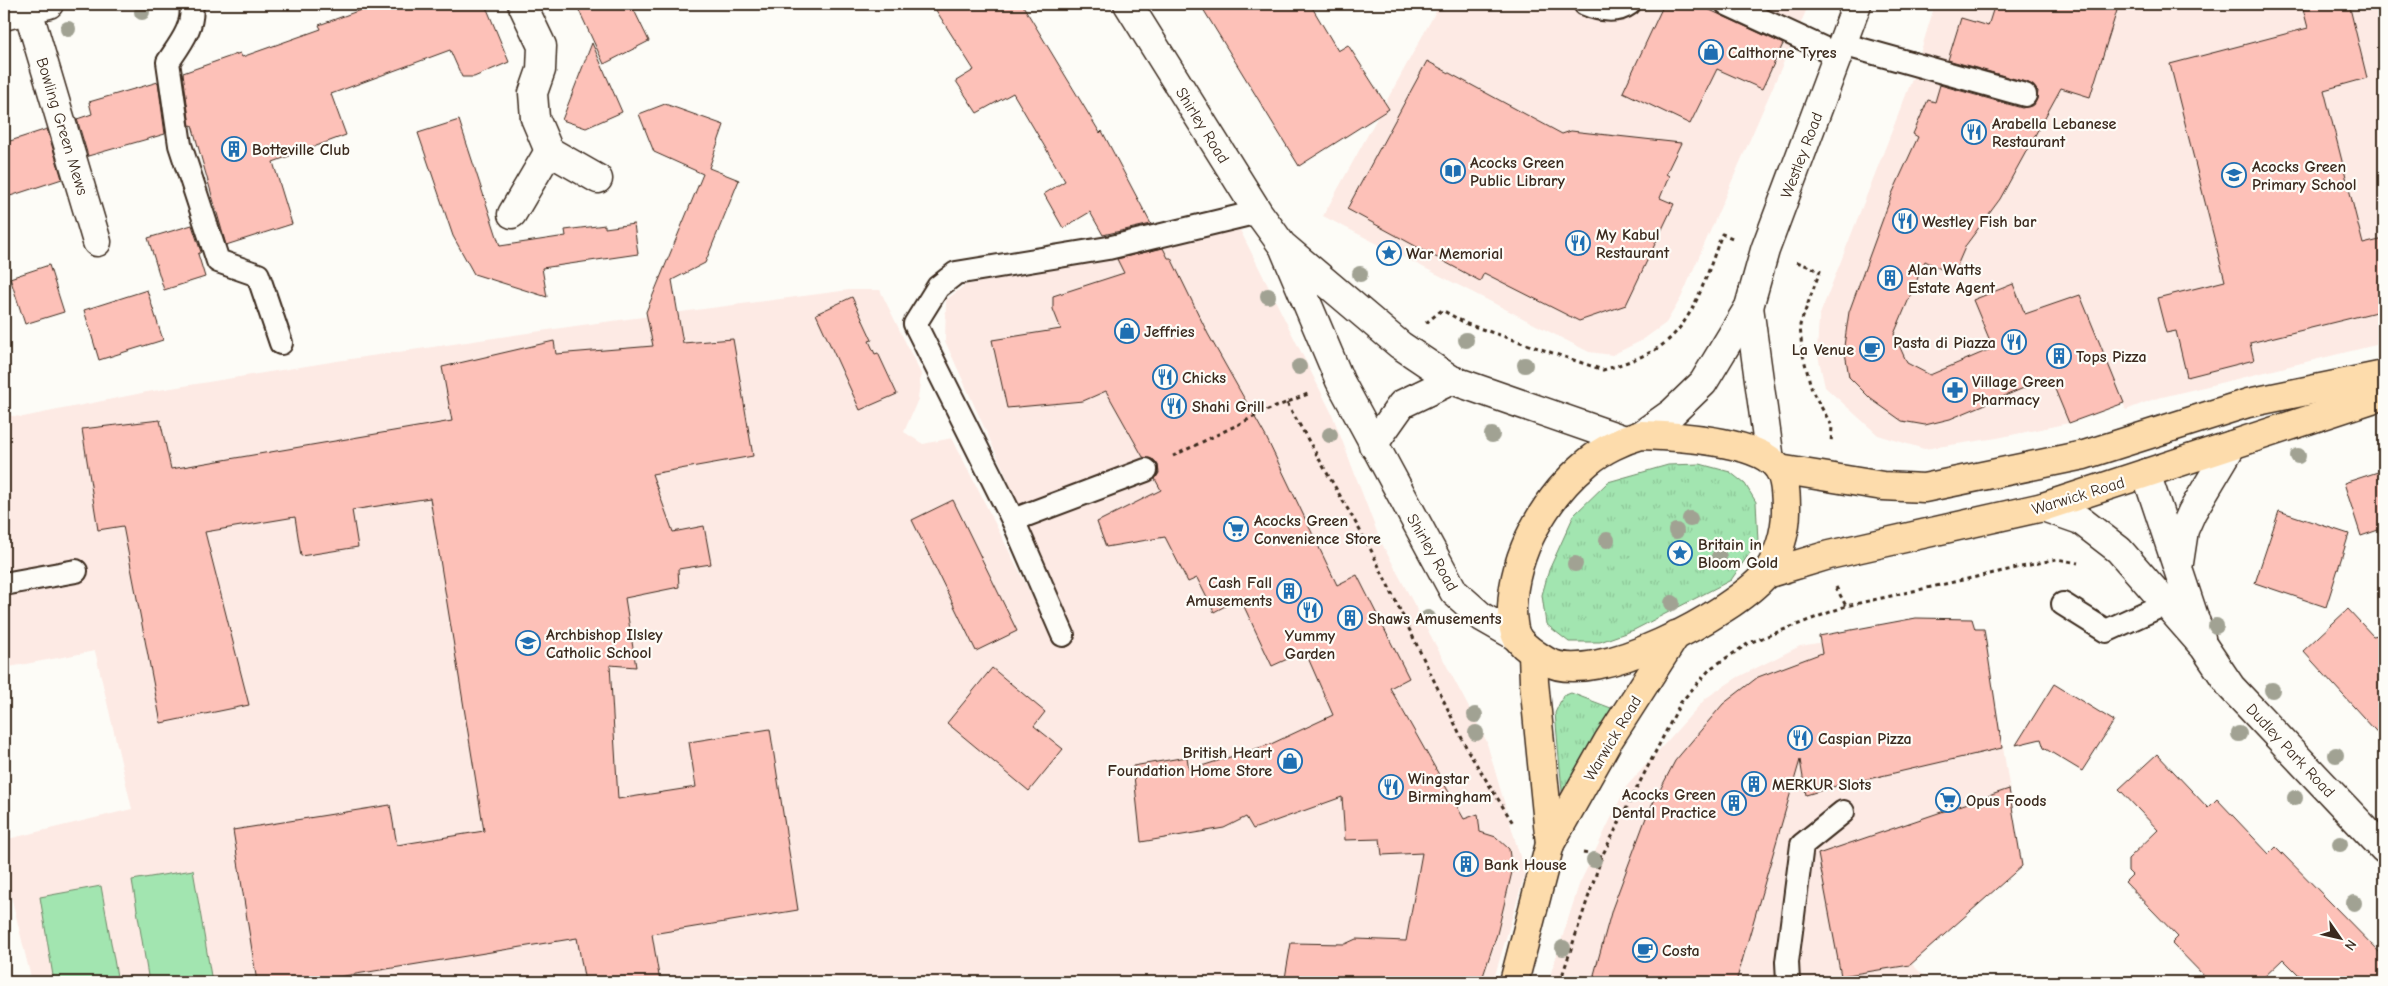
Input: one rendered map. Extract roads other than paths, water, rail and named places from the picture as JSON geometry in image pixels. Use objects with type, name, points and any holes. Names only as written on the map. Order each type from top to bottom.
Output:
[{"type":"highway","points":[[1633,437],[1708,439],[1755,453],[1774,464],[1882,486],[1924,488],[2084,455],[2248,403],[2384,375]]},
{"type":"highway","name":"Warwick Road","points":[[1525,646],[1553,666],[1585,668],[1614,662],[1676,635],[1719,611],[1766,574],[1829,555],[2043,507],[2384,395]]},
{"type":"highway","name":"Warwick Road","points":[[1550,844],[1534,682],[1525,646],[1512,615],[1513,587],[1518,562],[1534,528],[1556,494],[1588,462],[1633,437]]},
{"type":"highway","points":[[2084,455],[2136,464],[2146,473]]},
{"type":"highway","name":"Warwick Road","points":[[1766,574],[1782,541],[1786,516],[1786,496],[1774,464]]},
{"type":"highway","name":"Warwick Road","points":[[1514,982],[1550,844],[1608,741],[1676,635]]},
{"type":"street","points":[[522,4],[542,46],[541,70],[533,93],[535,118],[549,151],[598,179]]},
{"type":"street","name":"Shirley Road","points":[[1128,4],[1258,212],[1282,245],[1340,381],[1454,592],[1482,617],[1525,646]]},
{"type":"street","name":"Westley Road","points":[[1633,437],[1672,414],[1703,383],[1748,307],[1765,250],[1857,4]]},
{"type":"street","name":"Bowling Green Mews","points":[[27,10],[97,242]]},
{"type":"street","points":[[512,214],[549,151]]},
{"type":"street","name":"Shirley Road","points":[[1282,245],[1400,345],[1452,380],[1633,437]]},
{"type":"street","name":"Westley Road","points":[[1748,307],[1774,464]]},
{"type":"street","points":[[1373,445],[1402,404],[1452,380]]},
{"type":"street","name":"Dudley Park Road","points":[[2178,567],[2184,530],[2192,512],[2232,445]]},
{"type":"street","name":"Dudley Park Road","points":[[2146,473],[2204,646]]},
{"type":"street","name":"Dudley Park Road","points":[[2043,507],[2080,520],[2119,550],[2204,646],[2231,687],[2384,849]]},
{"type":"lane","points":[[192,4],[193,15],[185,37],[168,62],[180,145],[218,261],[258,276],[281,343]]},
{"type":"lane","points":[[1586,4],[1608,10],[1623,8],[1629,4]]},
{"type":"lane","points":[[1727,4],[1840,50],[2025,95]]},
{"type":"lane","points":[[1063,635],[1014,520],[916,324],[938,287],[956,273],[1108,248],[1258,212]]},
{"type":"lane","points":[[1014,520],[1146,470]]},
{"type":"lane","points":[[4,584],[76,570]]},
{"type":"lane","points":[[2063,604],[2106,631],[2165,604]]},
{"type":"lane","points":[[1788,982],[1786,962],[1802,845],[1843,812]]},
{"type":"place","name":"Calthorne Tyres","points":[[1711,52]]},
{"type":"place","name":"Arabella Lebanese Restaurant","points":[[1974,132]]},
{"type":"place","name":"Botteville Club","points":[[234,149]]},
{"type":"place","name":"Acocks Green Public Library","points":[[1453,171]]},
{"type":"place","name":"Acocks Green Primary School","points":[[2234,175]]},
{"type":"place","name":"Westley Fish bar","points":[[1905,221]]},
{"type":"place","name":"My Kabul Restaurant","points":[[1578,243]]},
{"type":"place","name":"War Memorial","points":[[1389,253]]},
{"type":"place","name":"Alan Watts Estate Agent","points":[[1890,278]]},
{"type":"place","name":"Jeffries","points":[[1127,331]]},
{"type":"place","name":"Pasta di Piazza","points":[[2014,342]]},
{"type":"place","name":"La Venue","points":[[1872,349]]},
{"type":"place","name":"Tops Pizza","points":[[2059,356]]},
{"type":"place","name":"Chicks","points":[[1165,377]]},
{"type":"place","name":"Village Green Pharmacy","points":[[1955,390]]},
{"type":"place","name":"Shahi Grill","points":[[1174,406]]},
{"type":"place","name":"Acocks Green Convenience Store","points":[[1236,529]]},
{"type":"place","name":"Britain in Bloom Gold","points":[[1680,553]]},
{"type":"place","name":"Cash Fall Amusements","points":[[1289,591]]},
{"type":"place","name":"Yummy Garden","points":[[1310,610]]},
{"type":"place","name":"Shaws Amusements","points":[[1350,618]]},
{"type":"place","name":"Archbishop Ilsley Catholic School","points":[[528,643]]},
{"type":"place","name":"Caspian Pizza","points":[[1800,738]]},
{"type":"place","name":"British Heart Foundation Home Store","points":[[1290,761]]},
{"type":"place","name":"MERKUR Slots","points":[[1754,784]]},
{"type":"place","name":"Wingstar Birmingham","points":[[1391,787]]},
{"type":"place","name":"Opus Foods","points":[[1948,800]]},
{"type":"place","name":"Acocks Green Dental Practice","points":[[1734,803]]},
{"type":"place","name":"Bank House","points":[[1466,864]]},
{"type":"place","name":"Costa","points":[[1645,950]]}]
